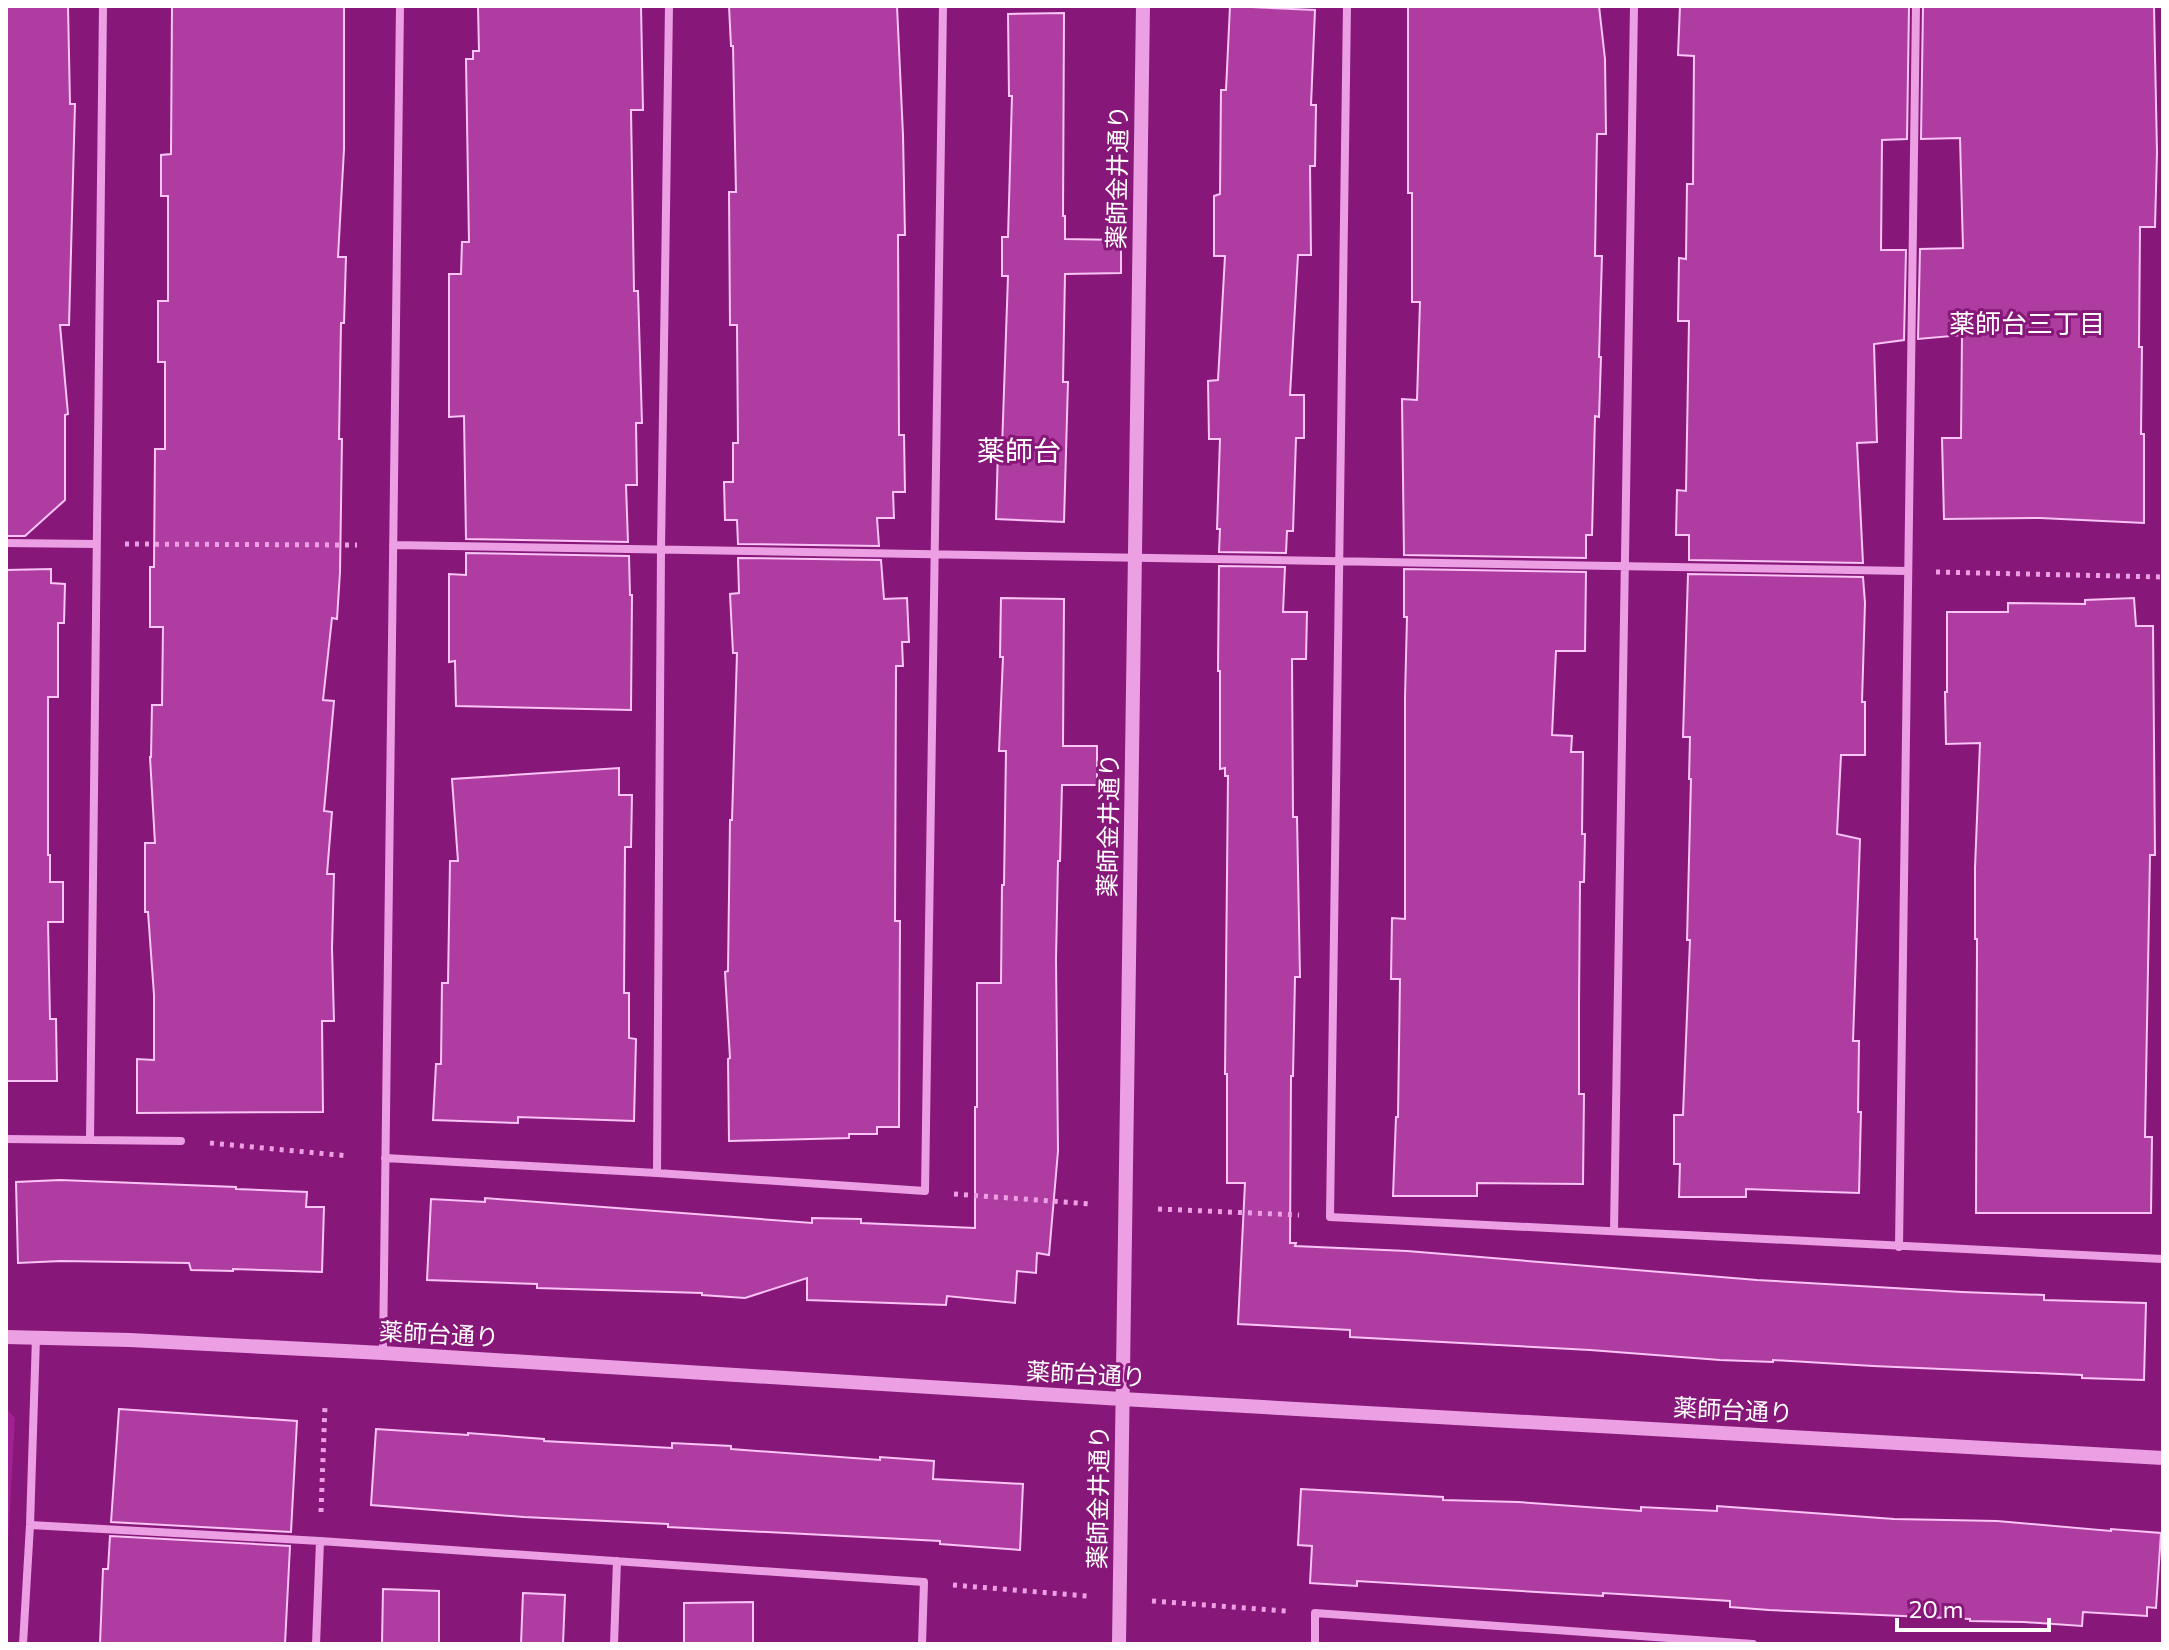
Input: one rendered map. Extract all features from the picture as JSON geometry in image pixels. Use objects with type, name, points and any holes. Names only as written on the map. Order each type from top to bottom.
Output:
[{"type":"street","points":[[90,1140],[103,6]]},
{"type":"street","points":[[383,1353],[400,6]]},
{"type":"street","points":[[657,1173],[661,549],[669,6]]},
{"type":"street","points":[[385,1158],[925,1191],[943,6]]},
{"type":"street","name":"薬師金井通り","points":[[1119,1644],[1143,6]]},
{"type":"street","points":[[1347,6],[1330,1217],[2163,1259]]},
{"type":"street","points":[[1614,1231],[1634,6]]},
{"type":"street","points":[[1899,1247],[1916,6]]},
{"type":"street","points":[[6,543],[96,544]]},
{"type":"street","points":[[393,545],[1908,571]]},
{"type":"street","points":[[6,1139],[181,1141]]},
{"type":"street","name":"薬師台通り","points":[[6,1337],[383,1353],[1122,1399],[2163,1458]]},
{"type":"street","points":[[23,1644],[36,1337]]},
{"type":"street","points":[[30,1525],[320,1541],[924,1582],[922,1644]]},
{"type":"street","points":[[316,1644],[320,1541]]},
{"type":"street","points":[[614,1644],[617,1561]]},
{"type":"street","points":[[1315,1644],[1315,1613],[1753,1644]]},
{"type":"street","points":[[1581,1631],[1581,1644]]},
{"type":"path","points":[[96,544],[357,545]]},
{"type":"path","points":[[1908,571],[2163,577]]},
{"type":"path","points":[[181,1141],[349,1156]]},
{"type":"path","points":[[320,1541],[325,1406]]},
{"type":"shaded area","points":[[6,1408],[15,1418],[6,1578]]},
{"type":"building","points":[[6,6],[68,6],[70,104],[75,104],[69,325],[60,325],[68,414],[65,415],[65,500],[25,536],[6,536]]},
{"type":"building","points":[[172,6],[344,6],[344,149],[338,257],[346,257],[344,323],[341,323],[340,572],[337,619],[332,618],[323,700],[334,701],[324,811],[332,812],[327,874],[334,874],[334,1021],[322,1021],[323,1112],[137,1113],[137,1059],[154,1060],[154,995],[148,912],[145,912],[145,843],[155,843],[150,757],[152,705],[162,705],[163,627],[150,627],[150,567],[154,567],[155,449],[165,449],[165,362],[158,362],[158,301],[168,301],[168,196],[161,196],[161,155],[171,154]]},
{"type":"building","points":[[478,6],[641,6],[643,110],[631,110],[634,291],[638,291],[642,423],[636,423],[637,485],[626,485],[628,542],[466,539],[464,416],[449,417],[449,274],[461,274],[462,242],[469,242],[466,59],[473,59],[473,51],[479,51]]},
{"type":"building","points":[[729,6],[897,6],[905,235],[898,235],[899,435],[904,435],[905,492],[893,492],[894,518],[877,518],[879,546],[738,544],[737,520],[725,520],[724,482],[733,482],[733,443],[738,443],[737,325],[730,325],[729,192],[736,192],[733,46]]},
{"type":"building","points":[[1230,6],[1315,10],[1311,105],[1316,105],[1315,166],[1310,166],[1311,255],[1298,255],[1290,395],[1304,395],[1304,438],[1296,438],[1293,531],[1287,531],[1286,553],[1219,552],[1220,439],[1209,439],[1208,381],[1218,380],[1225,256],[1214,256],[1214,196],[1220,194],[1221,90],[1226,90]]},
{"type":"building","points":[[1408,6],[1599,6],[1605,59],[1606,134],[1597,134],[1595,256],[1602,256],[1601,357],[1599,417],[1595,416],[1592,535],[1586,535],[1586,558],[1404,555],[1402,399],[1417,400],[1420,302],[1412,302],[1412,193],[1408,193]]},
{"type":"building","points":[[1680,6],[1909,6],[1907,139],[1882,140],[1881,250],[1906,250],[1904,340],[1874,344],[1877,442],[1857,443],[1863,563],[1689,560],[1689,535],[1676,535],[1677,490],[1686,491],[1689,321],[1678,321],[1679,258],[1686,259],[1687,184],[1693,184],[1694,56],[1678,55]]},
{"type":"building","points":[[1923,6],[2154,6],[2155,227],[2140,227],[2139,347],[2142,347],[2144,523],[2040,518],[1944,519],[1942,438],[1961,438],[1962,335],[1918,339],[1920,249],[1963,248],[1960,138],[1921,139]]},
{"type":"building","points":[[1064,13],[1065,239],[1121,240],[1121,273],[1065,274],[1063,382],[1068,382],[1064,522],[996,519],[998,448],[1002,448],[1008,276],[1002,276],[1002,237],[1008,237],[1012,96],[1009,96],[1008,14]]},
{"type":"building","points":[[466,553],[629,556],[632,595],[631,710],[456,706],[455,661],[449,662],[449,574],[466,575]]},
{"type":"building","points":[[738,558],[881,560],[884,599],[907,598],[909,642],[902,642],[903,666],[896,666],[895,921],[900,921],[899,1127],[877,1127],[877,1134],[849,1134],[849,1138],[729,1141],[730,1058],[725,972],[728,971],[737,653],[733,653],[730,594],[739,593]]},
{"type":"building","points":[[1219,566],[1285,567],[1283,612],[1307,612],[1306,659],[1292,659],[1293,817],[1297,817],[1300,977],[1295,977],[1291,1076],[1290,1243],[1296,1243],[1295,1246],[1407,1251],[1757,1280],[2044,1295],[2044,1300],[2146,1303],[2144,1380],[1773,1360],[1720,1360],[1350,1337],[1350,1330],[1238,1324],[1245,1183],[1227,1183],[1228,776],[1225,776],[1225,768],[1220,769]]},
{"type":"building","points":[[51,569],[51,583],[65,584],[64,623],[58,623],[58,697],[48,697],[50,882],[63,882],[63,922],[48,922],[50,1019],[56,1019],[57,1081],[6,1081],[6,570]]},
{"type":"building","points":[[1404,569],[1586,572],[1585,651],[1556,651],[1552,735],[1572,736],[1571,752],[1583,752],[1582,834],[1585,834],[1584,882],[1580,882],[1579,1094],[1584,1094],[1583,1184],[1477,1183],[1477,1196],[1393,1196],[1398,1117],[1400,979],[1391,979],[1392,918],[1405,919],[1407,617],[1404,617]]},
{"type":"building","points":[[1688,574],[1863,577],[1862,702],[1865,702],[1865,755],[1841,755],[1837,834],[1860,839],[1853,1041],[1859,1041],[1859,1193],[1746,1189],[1746,1197],[1679,1197],[1680,1164],[1674,1164],[1674,1115],[1683,1115],[1690,940],[1687,940],[1690,737],[1683,737]]},
{"type":"building","points":[[1001,598],[1064,599],[1063,746],[1097,746],[1097,785],[1062,785],[1056,959],[1058,1151],[1049,1255],[1037,1253],[1036,1273],[1017,1271],[1015,1303],[947,1296],[946,1305],[807,1300],[807,1278],[745,1298],[702,1293],[537,1288],[537,1284],[427,1280],[431,1199],[485,1202],[485,1198],[812,1223],[812,1218],[861,1219],[861,1223],[975,1228],[977,983],[1001,983],[1006,751],[999,751],[1003,657],[1000,657]]},
{"type":"building","points":[[2134,598],[2136,626],[2153,626],[2155,855],[2150,855],[2145,1137],[2152,1137],[2151,1213],[1976,1213],[1975,868],[1980,743],[1946,744],[1947,612],[2008,612],[2008,603],[2085,604],[2085,600]]},
{"type":"building","points":[[619,768],[619,795],[632,795],[631,847],[625,847],[624,993],[629,993],[629,1038],[636,1039],[634,1121],[518,1117],[518,1123],[433,1120],[436,1064],[441,1064],[442,983],[448,983],[450,861],[458,861],[452,779]]},
{"type":"building","points":[[60,1180],[307,1192],[306,1207],[324,1207],[322,1272],[191,1270],[189,1263],[18,1263],[16,1182]]},
{"type":"building","points":[[119,1409],[297,1421],[291,1532],[111,1522]]},
{"type":"building","points":[[376,1429],[672,1448],[672,1443],[731,1446],[731,1449],[934,1461],[933,1479],[1023,1484],[1020,1550],[940,1544],[940,1541],[668,1527],[668,1524],[371,1505]]},
{"type":"building","points":[[1301,1489],[1641,1511],[1641,1507],[1717,1511],[1717,1506],[2161,1533],[2156,1608],[2147,1607],[2147,1616],[2083,1612],[2082,1626],[1769,1610],[1730,1607],[1730,1601],[1603,1593],[1603,1596],[1357,1581],[1357,1586],[1310,1583],[1312,1546],[1298,1545]]},
{"type":"building","points":[[110,1536],[290,1546],[285,1644],[100,1644],[103,1569],[108,1569]]},
{"type":"building","points":[[383,1589],[439,1591],[439,1644],[382,1644]]},
{"type":"building","points":[[523,1593],[565,1595],[563,1644],[521,1644]]},
{"type":"building","points":[[753,1602],[753,1644],[684,1644],[684,1603]]},
{"type":"district","name":"薬師台三丁目","points":[[2027,324]]},
{"type":"district","name":"薬師台","points":[[1019,451]]}]
